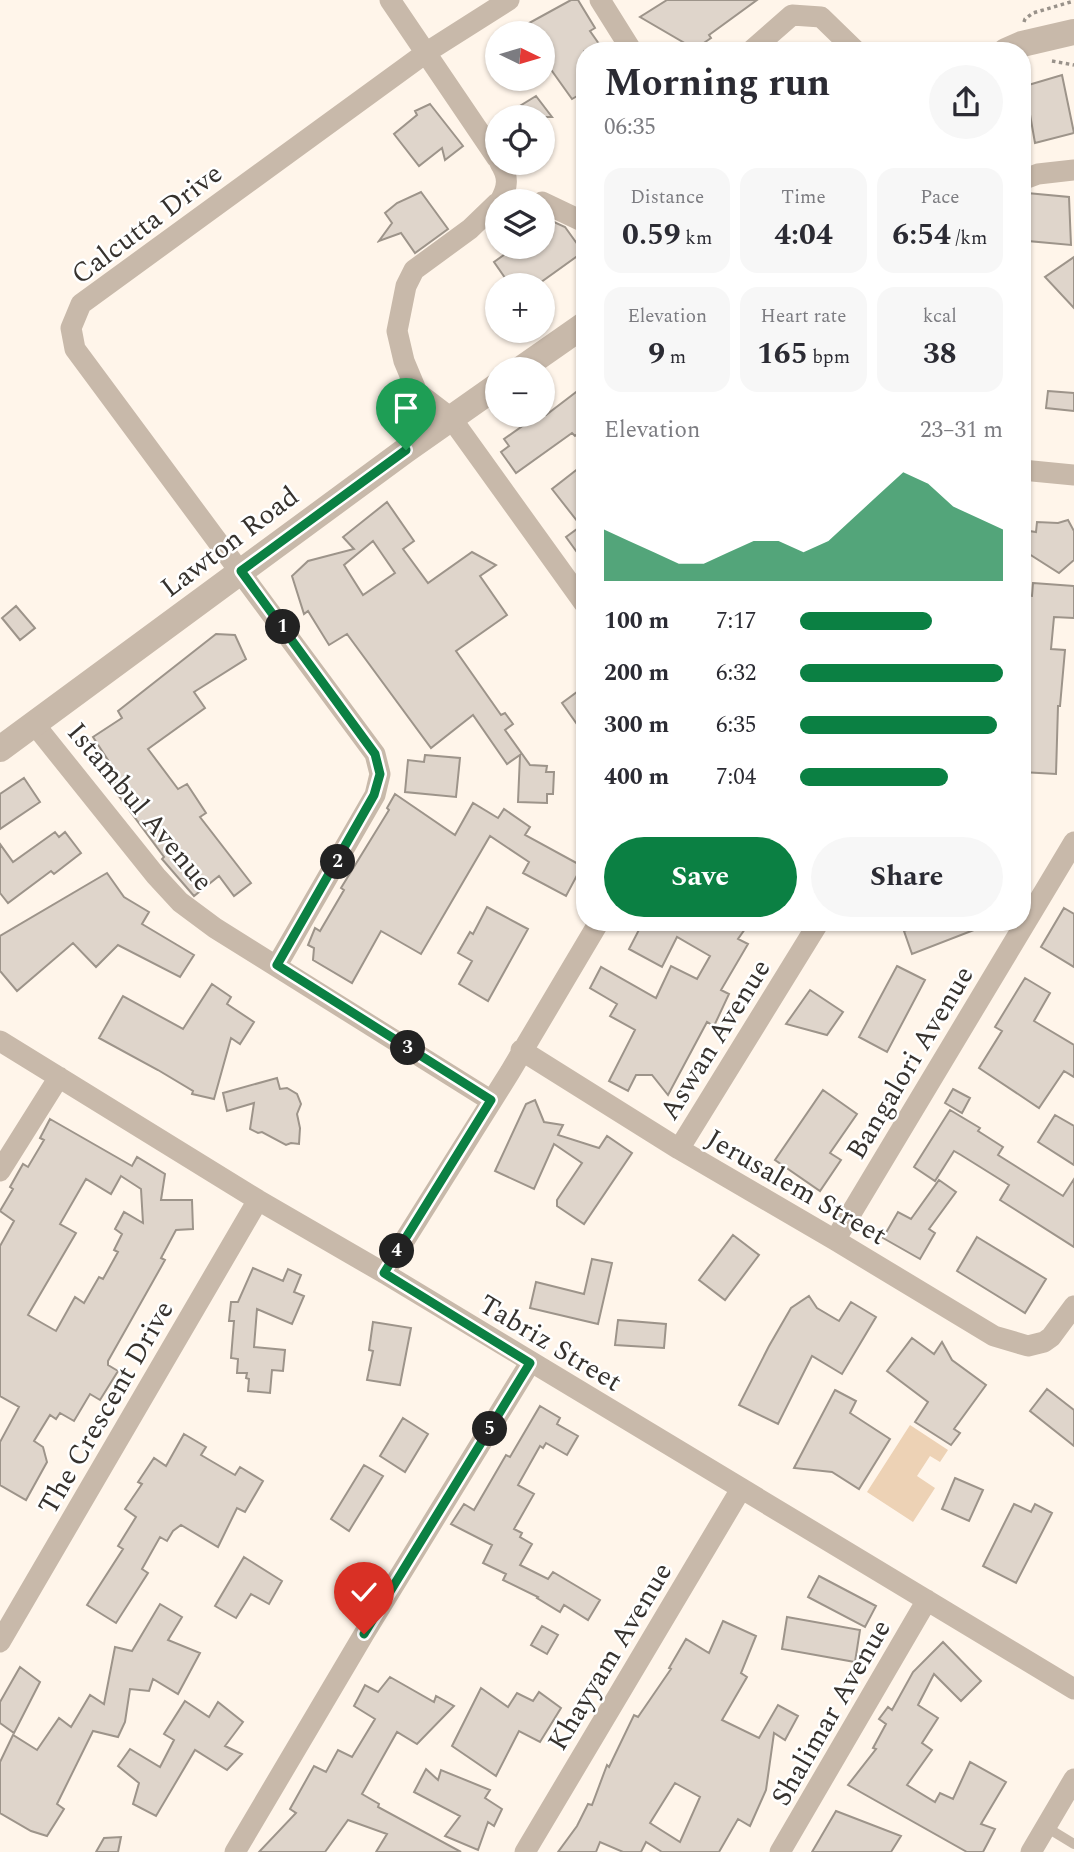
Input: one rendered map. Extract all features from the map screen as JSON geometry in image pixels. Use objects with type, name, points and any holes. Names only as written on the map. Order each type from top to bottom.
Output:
[{"type":"street","points":[[390,0],[485,140]]},
{"type":"street","name":"Calcutta Drive","points":[[277,965],[374,795],[380,774],[375,754],[75,349],[71,328],[81,304],[427,52],[509,0]]},
{"type":"street","points":[[600,0],[626,42]]},
{"type":"street","points":[[761,42],[792,15],[821,17],[847,42]]},
{"type":"street","points":[[1031,42],[1074,32]]},
{"type":"street","points":[[1031,177],[1074,170]]},
{"type":"street","points":[[555,208],[576,218]]},
{"type":"street","points":[[485,214],[470,229],[414,270],[406,286],[397,331],[404,361],[417,392],[451,418],[576,592]]},
{"type":"street","points":[[539,357],[576,331]]},
{"type":"street","name":"Lawton Road","points":[[0,749],[485,394]]},
{"type":"street","points":[[1031,471],[1074,475]]},
{"type":"street","name":"Istambul Avenue","points":[[35,725],[180,902],[215,929],[491,1100]]},
{"type":"street","name":"Bangalori Avenue","points":[[1031,914],[1074,842]]},
{"type":"street","points":[[384,1273],[594,931]]},
{"type":"street","name":"Aswan Avenue","points":[[678,1149],[813,931]]},
{"type":"street","name":"Bangalori Avenue","points":[[835,1240],[1021,931]]},
{"type":"street","name":"Tabriz Street","points":[[0,1041],[258,1200],[384,1273],[1074,1689]]},
{"type":"street","name":"Jerusalem Street","points":[[521,1050],[678,1149],[994,1336],[1028,1346],[1051,1337],[1074,1306]]},
{"type":"street","points":[[0,1171],[59,1077]]},
{"type":"street","name":"The Crescent Drive","points":[[0,1642],[258,1200]]},
{"type":"street","points":[[235,1852],[364,1634],[530,1363]]},
{"type":"street","name":"Khayyam Avenue","points":[[525,1852],[741,1489]]},
{"type":"street","name":"Shalimar Avenue","points":[[780,1852],[927,1600]]},
{"type":"street","points":[[1031,1852],[1074,1779]]},
{"type":"lane","points":[[1046,1827],[1074,1844]]},
{"type":"shaded area","points":[[910,1425],[948,1450],[940,1462],[930,1456],[917,1476],[935,1488],[913,1522],[867,1492]]},
{"type":"building","points":[[571,0],[578,0],[595,28],[590,31],[598,42],[576,42],[576,97],[572,99],[555,75],[555,21],[533,21]]},
{"type":"building","points":[[667,0],[757,0],[709,35],[711,38],[705,42],[683,42],[640,17]]},
{"type":"building","points":[[1062,75],[1074,133],[1035,143],[1031,120],[1031,84]]},
{"type":"building","points":[[536,96],[543,105],[521,105]]},
{"type":"building","points":[[430,104],[463,146],[445,160],[442,148],[419,166],[394,134],[417,115],[415,111]]},
{"type":"building","points":[[421,192],[448,229],[415,253],[401,233],[379,241],[392,223],[385,213],[397,203]]},
{"type":"building","points":[[1031,193],[1069,197],[1071,245],[1031,241]]},
{"type":"building","points":[[555,222],[565,227],[576,242],[576,257],[554,273],[502,273],[494,262],[498,259],[555,259]]},
{"type":"building","points":[[1074,257],[1074,308],[1045,277]]},
{"type":"building","points":[[1048,391],[1074,393],[1074,411],[1046,408]]},
{"type":"building","points":[[576,392],[575,436],[572,433],[516,473],[501,452],[509,446],[504,439],[521,427],[555,427],[555,408]]},
{"type":"building","points":[[576,470],[576,520],[552,489]]},
{"type":"building","points":[[387,502],[414,541],[403,549],[428,583],[472,552],[496,565],[480,576],[507,615],[456,651],[501,715],[505,713],[513,724],[505,730],[530,765],[547,766],[546,772],[554,772],[553,794],[547,794],[547,803],[518,802],[520,755],[507,764],[473,715],[431,748],[347,634],[329,645],[308,611],[304,614],[292,576],[308,561],[354,549],[343,537]],"holes":[[[373,541],[395,573],[363,595],[344,565]]]},
{"type":"building","points":[[1068,520],[1074,531],[1074,560],[1059,573],[1031,555],[1031,531],[1036,532],[1037,522],[1058,523]]},
{"type":"building","points":[[576,530],[576,551],[566,537]]},
{"type":"building","points":[[1033,583],[1074,586],[1074,618],[1054,617],[1051,649],[1065,650],[1058,706],[1056,774],[1031,773]]},
{"type":"building","points":[[16,606],[35,628],[20,640],[2,618]]},
{"type":"building","points":[[216,634],[235,635],[246,659],[194,692],[205,708],[148,749],[178,789],[187,784],[206,813],[200,817],[251,883],[234,896],[219,876],[194,896],[162,859],[164,857],[112,787],[116,784],[112,778],[117,774],[93,737],[122,718],[118,711]]},
{"type":"building","points":[[576,693],[576,723],[562,703]]},
{"type":"building","points":[[425,755],[460,758],[456,797],[405,792],[408,760],[424,762]]},
{"type":"building","points":[[24,778],[40,802],[0,829],[0,794]]},
{"type":"building","points":[[395,794],[455,835],[473,803],[498,818],[504,809],[530,827],[525,835],[576,863],[576,877],[566,896],[523,873],[529,862],[490,836],[421,954],[381,931],[352,983],[313,960],[314,948],[308,945],[315,928],[320,931],[344,890],[341,888],[389,810],[387,808]]},
{"type":"building","points":[[55,832],[59,837],[65,832],[81,853],[54,874],[51,871],[8,903],[0,893],[0,844],[13,862]]},
{"type":"building","points":[[107,873],[124,897],[149,912],[142,924],[194,955],[180,977],[118,945],[96,967],[73,943],[17,991],[0,971],[0,936]]},
{"type":"building","points":[[487,907],[528,929],[488,1001],[459,984],[472,961],[458,953],[470,932],[473,934]]},
{"type":"building","points":[[1064,908],[1074,914],[1074,967],[1041,947]]},
{"type":"building","points":[[638,931],[744,931],[738,939],[748,944],[721,990],[729,994],[714,1026],[707,1022],[668,1095],[652,1075],[636,1075],[628,1091],[609,1081],[635,1030],[610,1016],[617,1004],[590,988],[601,967],[656,998],[671,966],[697,979],[710,956],[677,937],[662,967],[629,949]]},
{"type":"building","points":[[904,931],[971,931],[912,954]]},
{"type":"building","points":[[897,966],[925,980],[887,1052],[859,1037]]},
{"type":"building","points":[[1025,978],[1050,993],[1034,1021],[1074,1045],[1074,1077],[1064,1071],[1039,1108],[979,1068],[1002,1031],[995,1027]]},
{"type":"building","points":[[212,984],[231,997],[227,1004],[254,1022],[240,1044],[231,1038],[214,1099],[192,1094],[193,1091],[99,1038],[123,996],[183,1029]]},
{"type":"building","points":[[810,990],[843,1012],[827,1035],[786,1024]]},
{"type":"building","points":[[277,1078],[280,1089],[287,1088],[297,1094],[301,1104],[297,1114],[299,1144],[286,1145],[262,1132],[250,1129],[254,1103],[227,1111],[223,1093]]},
{"type":"building","points":[[953,1089],[970,1098],[962,1113],[945,1103]]},
{"type":"building","points":[[823,1090],[857,1114],[830,1153],[841,1160],[820,1191],[775,1160]]},
{"type":"building","points":[[535,1100],[544,1122],[563,1125],[558,1135],[599,1148],[607,1136],[632,1153],[584,1224],[557,1206],[557,1200],[582,1163],[554,1144],[534,1189],[495,1171],[526,1104]]},
{"type":"building","points":[[950,1110],[980,1128],[978,1131],[1003,1147],[998,1155],[1063,1196],[1074,1179],[1074,1247],[1000,1200],[1009,1185],[954,1151],[935,1181],[914,1167]]},
{"type":"building","points":[[1055,1115],[1074,1126],[1074,1165],[1038,1142]]},
{"type":"building","points":[[50,1119],[132,1166],[137,1157],[165,1174],[161,1200],[192,1200],[193,1229],[176,1230],[161,1258],[165,1260],[108,1361],[108,1365],[118,1371],[100,1400],[90,1394],[74,1421],[60,1413],[56,1419],[50,1415],[34,1441],[43,1447],[47,1462],[26,1500],[0,1485],[0,1442],[19,1407],[0,1396],[0,1246],[14,1221],[0,1211],[23,1164],[28,1167],[44,1140],[40,1138]],"holes":[[[121,1176],[141,1189],[143,1223],[124,1212],[115,1229],[122,1234],[114,1250],[118,1252],[103,1279],[99,1277],[84,1303],[75,1297],[56,1331],[28,1315],[76,1233],[60,1224],[86,1179],[111,1194]]]},
{"type":"building","points":[[939,1180],[956,1192],[929,1229],[935,1233],[920,1259],[883,1238],[898,1212],[911,1219]]},
{"type":"building","points":[[733,1235],[759,1255],[725,1300],[699,1280]]},
{"type":"building","points":[[977,1237],[1046,1279],[1025,1313],[957,1271]]},
{"type":"building","points":[[592,1259],[612,1263],[598,1324],[530,1308],[536,1282],[584,1294]]},
{"type":"building","points":[[253,1268],[283,1281],[288,1269],[301,1275],[294,1292],[304,1296],[292,1324],[257,1309],[254,1347],[285,1350],[283,1371],[272,1370],[270,1393],[248,1391],[247,1373],[237,1373],[238,1359],[231,1358],[234,1321],[229,1321],[231,1302],[238,1302]]},
{"type":"building","points":[[809,1296],[817,1308],[839,1321],[851,1302],[876,1317],[842,1374],[812,1356],[778,1424],[739,1405],[791,1308]]},
{"type":"building","points":[[618,1320],[666,1324],[664,1348],[615,1345]]},
{"type":"building","points":[[373,1322],[411,1328],[400,1385],[367,1380],[373,1351],[369,1350]]},
{"type":"building","points":[[912,1338],[934,1354],[942,1342],[952,1360],[986,1385],[954,1429],[960,1433],[951,1445],[915,1422],[928,1402],[887,1371]]},
{"type":"building","points":[[1047,1389],[1074,1410],[1074,1446],[1030,1411]]},
{"type":"building","points":[[835,1390],[856,1401],[850,1413],[890,1439],[859,1489],[832,1472],[794,1468]]},
{"type":"building","points":[[540,1406],[560,1418],[557,1424],[578,1436],[567,1455],[546,1443],[543,1448],[540,1446],[518,1485],[534,1494],[514,1529],[522,1533],[520,1537],[532,1544],[520,1565],[548,1579],[553,1572],[600,1600],[588,1620],[564,1605],[560,1612],[538,1597],[503,1580],[506,1574],[483,1563],[492,1545],[451,1524],[464,1504],[474,1510],[506,1455],[510,1457]]},
{"type":"building","points":[[403,1418],[428,1434],[405,1472],[380,1456]]},
{"type":"building","points":[[184,1434],[206,1447],[201,1455],[235,1475],[240,1467],[263,1481],[245,1512],[237,1508],[218,1547],[181,1525],[167,1541],[160,1537],[142,1569],[148,1573],[116,1623],[87,1605],[123,1549],[118,1546],[136,1517],[125,1509],[142,1484],[138,1482],[154,1458],[166,1466]]},
{"type":"building","points":[[364,1465],[383,1476],[349,1531],[331,1519]]},
{"type":"building","points":[[955,1478],[983,1490],[969,1521],[942,1509]]},
{"type":"building","points":[[1014,1504],[1031,1512],[1035,1504],[1052,1513],[1016,1583],[983,1566]]},
{"type":"building","points":[[244,1557],[282,1581],[269,1604],[251,1594],[236,1618],[215,1606]]},
{"type":"building","points":[[819,1576],[876,1606],[865,1627],[808,1597]]},
{"type":"building","points":[[160,1604],[182,1617],[168,1640],[200,1653],[178,1694],[153,1679],[149,1691],[130,1689],[125,1722],[118,1737],[93,1731],[57,1804],[64,1809],[47,1836],[31,1831],[0,1813],[0,1762],[13,1735],[37,1750],[59,1718],[71,1727],[90,1695],[104,1704],[115,1647],[132,1651]]},
{"type":"building","points":[[787,1617],[860,1630],[855,1662],[782,1649]]},
{"type":"building","points":[[723,1621],[756,1636],[741,1673],[747,1677],[722,1720],[759,1738],[778,1705],[798,1716],[785,1740],[774,1733],[766,1790],[750,1826],[738,1819],[719,1852],[662,1852],[646,1842],[641,1852],[623,1852],[600,1842],[596,1852],[558,1852],[577,1826],[588,1804],[592,1805],[607,1765],[609,1767],[634,1715],[638,1717],[671,1669],[669,1668],[686,1639],[709,1653]],"holes":[[[675,1783],[700,1797],[680,1842],[650,1823]]]},
{"type":"building","points":[[542,1626],[558,1635],[547,1654],[531,1645]]},
{"type":"building","points":[[943,1642],[981,1681],[961,1701],[934,1674],[918,1705],[938,1718],[922,1743],[932,1750],[907,1785],[935,1802],[940,1793],[953,1799],[970,1762],[1006,1782],[981,1824],[995,1829],[983,1852],[967,1852],[848,1785],[876,1749],[873,1748],[886,1724],[879,1719],[888,1707],[892,1710],[913,1672]]},
{"type":"building","points":[[20,1667],[40,1682],[14,1733],[0,1723],[0,1702]]},
{"type":"building","points":[[390,1677],[434,1702],[436,1696],[454,1706],[417,1744],[397,1732],[362,1794],[379,1804],[378,1807],[461,1852],[376,1852],[387,1834],[348,1820],[325,1852],[259,1852],[296,1813],[290,1809],[314,1766],[326,1772],[338,1750],[352,1757],[375,1719],[354,1706],[365,1685],[378,1692]]},
{"type":"building","points":[[481,1688],[508,1707],[517,1693],[533,1701],[539,1692],[561,1708],[540,1742],[519,1731],[496,1776],[452,1746]]},
{"type":"building","points":[[185,1701],[209,1717],[218,1702],[243,1722],[225,1746],[242,1754],[227,1770],[195,1750],[156,1816],[133,1804],[139,1783],[118,1766],[130,1749],[160,1767],[174,1740],[164,1734]]},
{"type":"building","points":[[426,1769],[438,1780],[441,1770],[490,1790],[485,1798],[502,1809],[494,1826],[488,1822],[478,1850],[445,1836],[460,1816],[414,1792]]},
{"type":"building","points":[[836,1811],[901,1836],[891,1852],[812,1852]]},
{"type":"building","points":[[121,1837],[118,1852],[96,1852],[104,1838]]},
{"type":"route","points":[[364,1634],[530,1363],[384,1273],[491,1100],[277,965],[351,839],[374,795],[380,774],[375,754],[357,727],[241,571],[406,450]]}]
